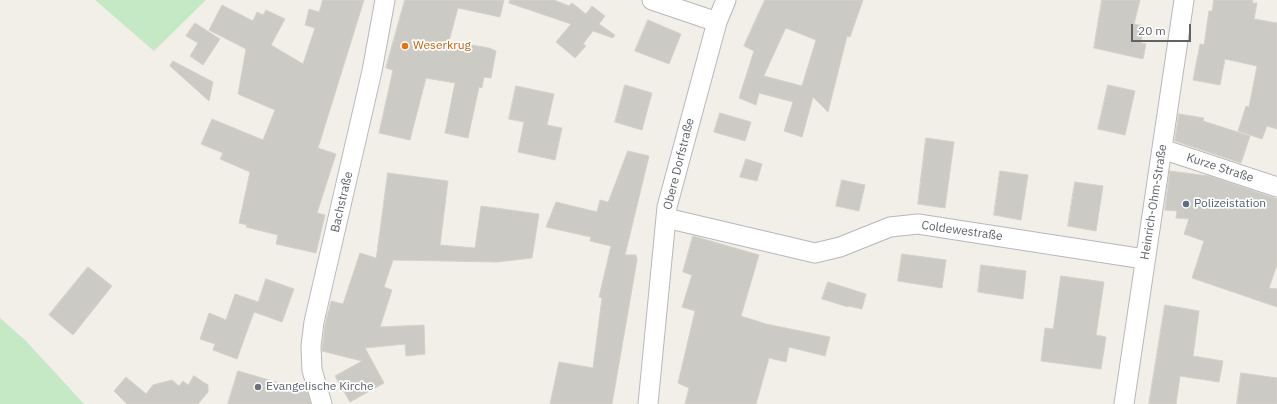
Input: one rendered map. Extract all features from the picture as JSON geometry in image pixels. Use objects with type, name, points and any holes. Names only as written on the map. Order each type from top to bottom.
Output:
[{"type":"street","name":"Bachstraße","points":[[322,404],[312,370],[311,346],[314,322],[372,71],[385,0]]},
{"type":"street","points":[[652,0],[717,22]]},
{"type":"street","name":"Obere Dorfstraße","points":[[648,404],[667,207],[717,22],[726,0]]},
{"type":"street","name":"Heinrich-Ohm-Straße","points":[[1124,404],[1144,259],[1184,0]]},
{"type":"street","name":"Kurze Straße","points":[[1162,149],[1277,187]]},
{"type":"street","name":"Coldewestraße","points":[[666,218],[815,253],[840,247],[890,227],[918,224],[1144,259]]},
{"type":"green space","points":[[95,0],[206,0],[154,51]]},
{"type":"green space","points":[[0,318],[25,340],[84,404],[0,404]]},
{"type":"building","points":[[323,0],[364,0],[318,148],[336,154],[317,213],[325,215],[316,253],[276,244],[278,235],[246,227],[247,225],[239,223],[250,172],[220,159],[223,153],[201,144],[212,119],[263,140],[275,110],[238,94],[246,49],[209,30],[222,5],[253,21],[257,12],[263,15],[266,10],[285,19],[271,45],[303,64],[315,28],[305,25],[309,9],[319,12]]},
{"type":"building","points":[[405,0],[504,0],[500,17],[458,8],[449,41],[489,48],[496,51],[491,78],[484,77],[482,88],[479,87],[468,138],[445,133],[455,83],[426,78],[410,140],[379,133],[393,70],[386,68]]},
{"type":"building","points":[[510,0],[554,0],[569,6],[572,3],[586,14],[592,6],[605,16],[599,24],[615,35],[613,38],[593,31],[583,44],[586,46],[575,58],[556,42],[571,24],[509,3]]},
{"type":"building","points":[[765,0],[863,0],[850,37],[847,36],[828,112],[813,97],[802,137],[784,131],[793,102],[759,93],[756,105],[739,98],[754,51],[744,46]],"holes":[[[786,28],[816,40],[802,86],[764,76]]]},
{"type":"building","points":[[1102,0],[1140,0],[1134,24],[1144,26],[1141,43],[1146,44],[1143,59],[1094,48]]},
{"type":"building","points":[[1214,0],[1253,0],[1252,3],[1257,3],[1254,19],[1277,23],[1277,129],[1267,126],[1262,139],[1238,131],[1246,106],[1249,107],[1257,66],[1225,59],[1220,85],[1193,80],[1200,44],[1204,45],[1209,11],[1212,11]]},
{"type":"building","points":[[648,20],[681,34],[669,64],[635,51]]},
{"type":"building","points":[[195,23],[220,39],[203,65],[190,56],[198,43],[186,36]]},
{"type":"building","points":[[173,61],[213,82],[209,101],[170,66]]},
{"type":"building","points":[[625,85],[652,93],[642,130],[615,122]]},
{"type":"building","points":[[1108,85],[1135,91],[1125,135],[1098,129]]},
{"type":"building","points":[[516,86],[554,94],[547,125],[562,128],[555,160],[518,152],[524,122],[509,119]]},
{"type":"building","points":[[720,113],[751,122],[745,141],[714,132]]},
{"type":"building","points":[[1179,114],[1204,118],[1203,121],[1250,136],[1241,163],[1175,141]]},
{"type":"building","points":[[926,138],[954,142],[945,208],[918,204]]},
{"type":"building","points":[[628,151],[649,156],[625,255],[636,255],[637,260],[612,404],[550,404],[559,362],[593,368],[602,298],[599,297],[611,246],[590,241],[591,237],[546,227],[556,202],[597,212],[600,200],[608,202]]},
{"type":"building","points":[[746,159],[762,164],[757,181],[740,177]]},
{"type":"building","points":[[1000,171],[1028,175],[1021,220],[994,215]]},
{"type":"building","points":[[1170,171],[1209,176],[1277,199],[1277,265],[1269,288],[1277,289],[1277,307],[1192,278],[1204,241],[1184,234],[1189,219],[1176,218],[1177,211],[1165,210]]},
{"type":"building","points":[[388,173],[448,181],[440,245],[475,248],[481,206],[539,214],[532,258],[497,262],[393,260],[384,287],[392,290],[380,327],[424,325],[425,354],[406,356],[405,344],[365,348],[384,383],[350,402],[335,376],[362,361],[322,351],[325,325],[331,301],[343,304],[360,253],[376,258]]},
{"type":"building","points":[[842,180],[865,185],[859,211],[836,206]]},
{"type":"building","points":[[1075,182],[1103,186],[1096,231],[1068,226]]},
{"type":"building","points":[[693,236],[759,255],[741,316],[766,324],[830,337],[825,356],[789,347],[786,362],[769,358],[756,404],[685,404],[689,388],[678,383],[695,311],[682,307],[692,275],[683,272]]},
{"type":"building","points":[[902,254],[946,260],[942,288],[898,281]]},
{"type":"building","points":[[981,265],[1026,271],[1023,299],[978,292]]},
{"type":"building","points":[[88,267],[112,286],[73,335],[49,315]]},
{"type":"building","points":[[1061,276],[1104,282],[1096,335],[1106,337],[1101,369],[1041,361],[1045,328],[1053,329]]},
{"type":"building","points":[[266,279],[294,289],[282,322],[254,312],[237,359],[213,350],[215,344],[200,339],[209,313],[226,320],[235,294],[258,302]]},
{"type":"building","points":[[828,282],[866,294],[862,309],[848,307],[822,299]]},
{"type":"building","points":[[1165,305],[1199,311],[1193,356],[1223,361],[1219,382],[1180,376],[1176,404],[1149,404]]},
{"type":"building","name":"Evangelische Kirche","points":[[238,371],[307,391],[311,404],[228,404]]},
{"type":"building","points":[[1241,373],[1277,378],[1277,404],[1237,404]]},
{"type":"building","points":[[194,376],[208,385],[208,392],[198,404],[127,404],[114,391],[126,377],[146,394],[153,385],[172,380],[179,386],[183,381],[188,385]]},
{"type":"place","name":"Weserkrug","points":[[405,46]]},
{"type":"place","name":"Polizeistation","points":[[1186,204]]},
{"type":"place","name":"Evangelische Kirche","points":[[258,387]]}]
